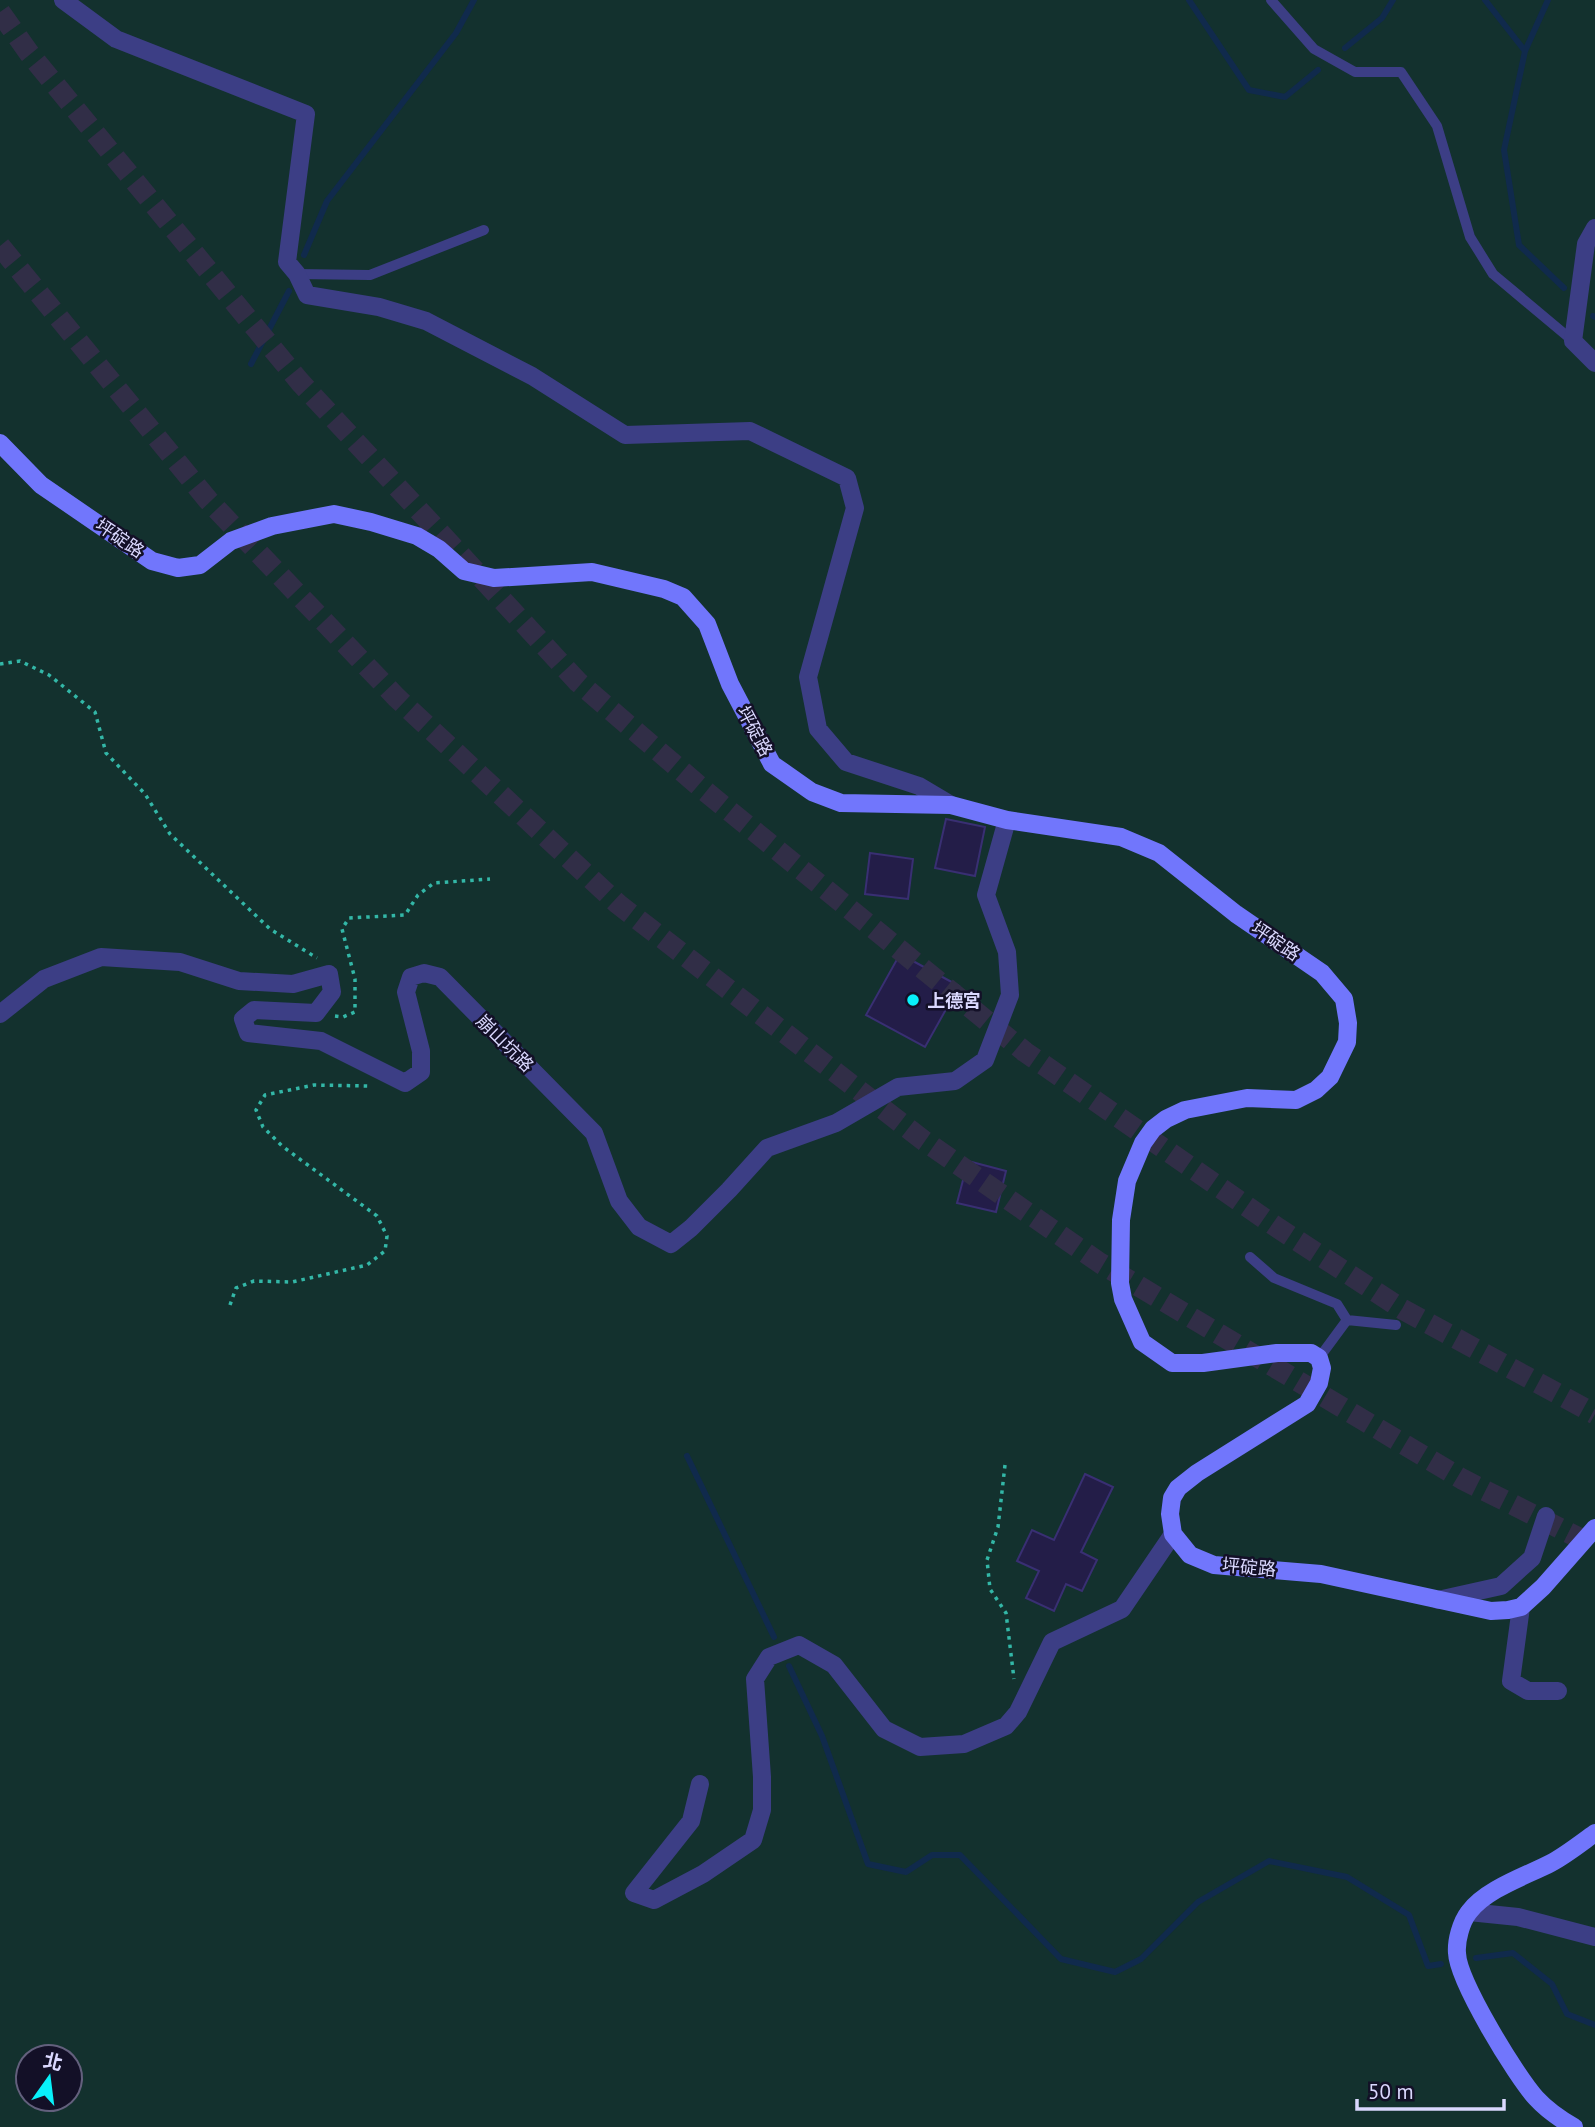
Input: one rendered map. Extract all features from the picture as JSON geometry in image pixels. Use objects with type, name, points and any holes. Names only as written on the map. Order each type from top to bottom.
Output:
[{"type":"main road","name":"坪碇路","points":[[0,443],[41,485],[152,561],[178,568],[200,565],[231,541],[272,526],[334,514],[417,536],[439,549],[464,571],[484,576],[494,578],[592,572],[664,589],[683,597],[707,624],[730,684],[772,764],[812,792],[841,803],[951,805],[1007,820],[1121,837],[1159,853],[1236,914],[1322,973],[1343,999],[1348,1023],[1346,1042],[1330,1077],[1316,1090],[1296,1100],[1247,1098],[1185,1110],[1153,1129],[1143,1143],[1127,1181],[1121,1220],[1120,1283],[1123,1299],[1142,1342],[1172,1363],[1203,1363],[1277,1353],[1311,1353],[1319,1358]]},
{"type":"main road","points":[[1173,1534],[1170,1514],[1172,1498],[1178,1488],[1197,1473],[1307,1405],[1319,1383],[1322,1368],[1319,1358]]},
{"type":"main road","points":[[1521,1607],[1543,1587],[1595,1528]]},
{"type":"main road","name":"坪碇路","points":[[1173,1534],[1190,1555],[1214,1564],[1321,1574],[1491,1611],[1521,1607]]},
{"type":"main road","points":[[1574,2127],[1557,2118],[1535,2097],[1516,2071],[1462,1978],[1457,1953],[1460,1932],[1469,1912],[1498,1888],[1553,1862],[1595,1833]]},
{"type":"street","points":[[63,0],[116,39],[306,114],[287,261],[307,295],[379,307],[426,321],[532,376],[625,435],[750,431],[847,478],[855,508],[808,677],[818,729],[846,762],[919,786],[951,805]]},
{"type":"street","points":[[1595,228],[1586,244],[1589,285],[1573,341],[1595,363]]},
{"type":"street","name":"崩山坑路","points":[[405,1083],[421,1072],[421,1051],[405,992],[411,977],[424,973],[440,977],[594,1133],[619,1201],[639,1227],[671,1244],[710,1209],[767,1148],[836,1123],[898,1087],[955,1081],[985,1060],[1010,995],[1007,952],[986,895],[1007,820]]},
{"type":"street","points":[[0,1014],[44,979],[101,957],[180,962],[239,981],[293,984],[329,974],[332,992],[316,1013],[254,1010],[243,1019],[247,1033],[321,1041],[405,1083]]},
{"type":"street","points":[[1438,1600],[1501,1586],[1532,1558],[1546,1516]]},
{"type":"street","points":[[700,1784],[691,1821],[635,1893],[654,1900],[703,1874],[753,1840],[762,1810],[755,1679],[769,1657],[799,1645],[834,1665],[884,1729],[920,1747],[964,1744],[1006,1726],[1018,1713],[1052,1642],[1122,1609],[1173,1534]]},
{"type":"street","points":[[1521,1607],[1511,1681],[1528,1691],[1558,1691]]},
{"type":"street","points":[[1469,1912],[1518,1917],[1595,1937]]},
{"type":"lane","points":[[1271,0],[1314,49],[1355,72],[1401,72],[1437,126],[1470,237],[1493,274],[1573,341]]},
{"type":"lane","points":[[297,274],[370,275],[484,230]]},
{"type":"lane","points":[[1250,1257],[1274,1278],[1337,1304],[1347,1320]]},
{"type":"lane","points":[[1319,1358],[1347,1320]]},
{"type":"lane","points":[[1347,1320],[1395,1325]]},
{"type":"path","points":[[0,664],[20,661],[48,675],[95,712],[106,753],[145,794],[170,834],[270,929],[314,956],[329,974]]},
{"type":"path","points":[[316,1013],[343,1017],[355,1012],[355,979],[342,929],[349,918],[405,915],[418,895],[434,883],[490,879]]},
{"type":"path","points":[[230,1305],[236,1288],[254,1281],[292,1282],[367,1265],[385,1251],[387,1236],[377,1216],[282,1146],[263,1127],[256,1110],[265,1095],[314,1085],[379,1086],[405,1083]]},
{"type":"path","points":[[1005,1465],[998,1527],[987,1560],[990,1589],[1006,1613],[1018,1713]]},
{"type":"green space","points":[[0,0],[1595,0],[1595,2127],[0,2127]]},
{"type":"building","points":[[946,819],[985,827],[975,876],[935,868]]},
{"type":"building","points":[[870,853],[913,859],[908,899],[865,894]]},
{"type":"building","name":"上德宮","points":[[900,954],[959,986],[925,1047],[866,1015]]},
{"type":"building","points":[[968,1161],[1006,1171],[996,1212],[957,1203]]},
{"type":"building","points":[[1085,1474],[1113,1487],[1081,1552],[1097,1560],[1082,1591],[1066,1584],[1054,1611],[1026,1598],[1039,1571],[1017,1561],[1032,1530],[1054,1540]]},
{"type":"waterway","points":[[304,255],[327,201],[456,33],[474,0]]},
{"type":"waterway","points":[[1189,0],[1249,90],[1285,97],[1318,70]]},
{"type":"waterway","points":[[1345,48],[1382,18],[1393,0]]},
{"type":"waterway","points":[[1485,0],[1525,51]]},
{"type":"waterway","points":[[1548,0],[1525,51],[1504,150],[1519,245],[1564,288]]},
{"type":"waterway","points":[[251,364],[289,291]]},
{"type":"waterway","points":[[687,1456],[774,1637]]},
{"type":"waterway","points":[[789,1666],[822,1736],[868,1864],[906,1872],[932,1855],[960,1855],[1061,1959],[1115,1972],[1141,1959],[1198,1902],[1269,1861],[1347,1877],[1409,1915],[1428,1966],[1441,1964]]},
{"type":"waterway","points":[[1476,1958],[1513,1953],[1552,1984],[1567,2014],[1595,2025]]},
{"type":"tunnel","points":[[0,12],[29,53],[300,382],[578,682],[705,791],[1025,1052],[1278,1228],[1402,1309],[1595,1414]]},
{"type":"tunnel","points":[[0,246],[208,500],[396,697],[618,904],[923,1140],[1100,1263],[1462,1479],[1595,1546]]},
{"type":"place","name":"上德宮","points":[[913,1000]]}]
